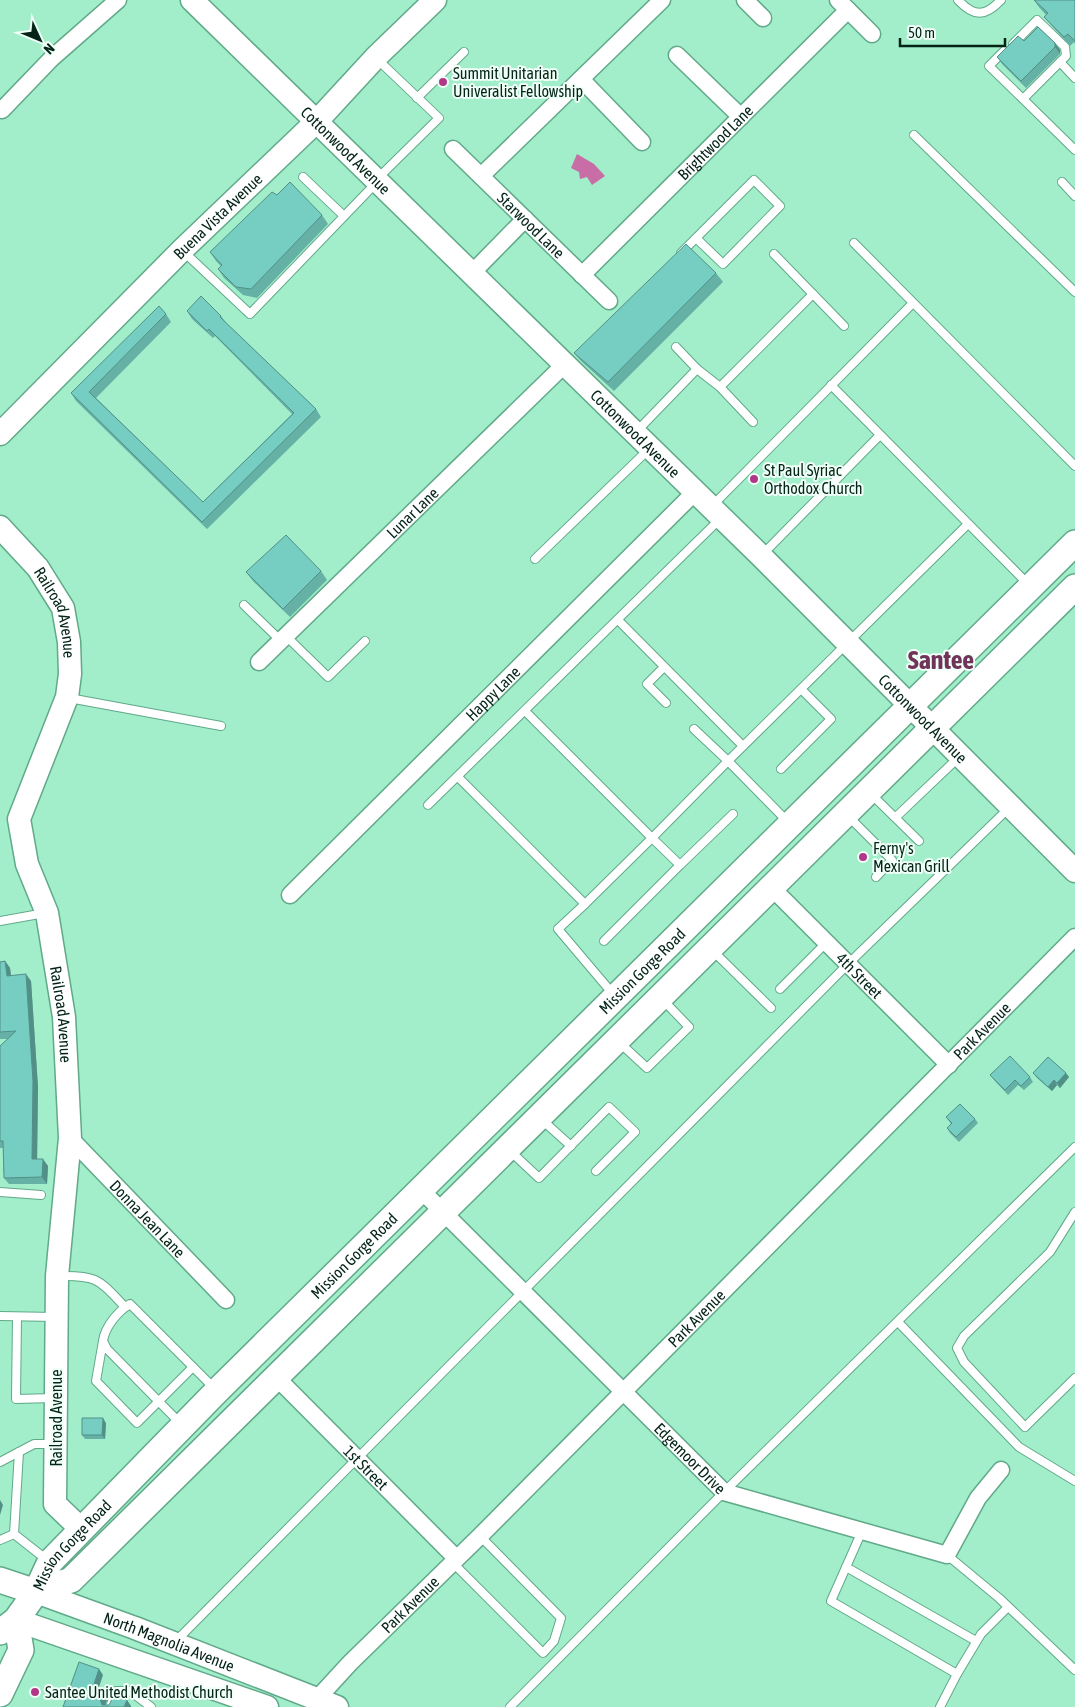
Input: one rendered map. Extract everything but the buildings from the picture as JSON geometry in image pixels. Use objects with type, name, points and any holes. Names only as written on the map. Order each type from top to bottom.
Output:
[{"type":"main road","name":"Mission Gorge Road","points":[[36,1592],[50,1562],[80,1528],[182,1425],[1075,543]]},
{"type":"main road","name":"Mission Gorge Road","points":[[36,1592],[71,1580],[275,1376],[710,948],[867,790],[1075,587]]},
{"type":"main road","name":"North Magnolia Avenue","points":[[0,1580],[36,1592]]},
{"type":"main road","points":[[0,1694],[21,1650],[5,1622],[36,1592]]},
{"type":"street","points":[[2,110],[52,58],[118,0]]},
{"type":"street","name":"Cottonwood Avenue","points":[[192,0],[317,121],[376,182],[568,361],[642,441],[761,556],[1075,871]]},
{"type":"street","name":"Buena Vista Avenue","points":[[0,434],[182,250],[317,121],[376,57],[435,0]]},
{"type":"street","points":[[481,176],[662,0]]},
{"type":"street","points":[[745,0],[763,18]]},
{"type":"street","points":[[843,5],[872,34]]},
{"type":"street","name":"Brightwood Lane","points":[[582,275],[740,117],[843,5]]},
{"type":"street","points":[[677,55],[740,117]]},
{"type":"street","points":[[581,79],[642,142]]},
{"type":"street","name":"Starwood Lane","points":[[453,148],[608,301]]},
{"type":"street","points":[[472,273],[525,219]]},
{"type":"street","name":"Lunar Lane","points":[[259,662],[568,361]]},
{"type":"street","name":"Happy Lane","points":[[290,895],[695,492]]},
{"type":"street","name":"Railroad Avenue","points":[[0,527],[38,568],[63,608],[69,642],[70,674],[67,698],[19,819],[27,864],[48,913],[64,1017],[70,1138],[57,1276],[55,1504],[80,1528]]},
{"type":"street","name":"4th Street","points":[[771,887],[949,1065]]},
{"type":"street","name":"Park Avenue","points":[[327,1703],[454,1560],[1075,937]]},
{"type":"street","name":"Donna Jean Lane","points":[[70,1138],[226,1300]]},
{"type":"street","name":"Edgemoor Drive","points":[[421,1190],[724,1492],[947,1555]]},
{"type":"street","name":"1st Street","points":[[275,1376],[358,1458],[454,1560]]},
{"type":"street","points":[[947,1555],[978,1498],[1000,1470]]},
{"type":"street","name":"North Magnolia Avenue","points":[[36,1592],[327,1703]]},
{"type":"street","name":"North Magnolia Avenue","points":[[5,1622],[260,1706]]},
{"type":"lane","points":[[958,0],[966,8],[979,13],[990,11],[1001,0]]},
{"type":"lane","points":[[1023,99],[1066,56],[1065,47],[1037,20],[989,66],[1075,150]]},
{"type":"lane","points":[[417,98],[464,52]]},
{"type":"lane","points":[[182,250],[250,314],[439,118],[376,57]]},
{"type":"lane","points":[[1060,62],[1075,78]]},
{"type":"lane","points":[[914,135],[1075,292]]},
{"type":"lane","points":[[303,177],[344,216]]},
{"type":"lane","points":[[676,258],[696,238],[754,180],[780,206],[723,264],[696,238]]},
{"type":"lane","points":[[1062,182],[1075,196]]},
{"type":"lane","points":[[854,244],[1075,466]]},
{"type":"lane","points":[[774,254],[844,326]]},
{"type":"lane","points":[[720,387],[813,294]]},
{"type":"lane","points":[[428,806],[618,620],[831,385],[913,303]]},
{"type":"lane","points":[[676,347],[697,369],[720,387],[753,422]]},
{"type":"lane","points":[[535,559],[642,441],[697,369]]},
{"type":"lane","points":[[831,385],[1031,588]]},
{"type":"lane","points":[[761,556],[880,435]]},
{"type":"lane","points":[[616,998],[558,929],[968,524]]},
{"type":"lane","points":[[244,605],[328,677],[365,641]]},
{"type":"lane","points":[[618,620],[743,746]]},
{"type":"lane","points":[[664,667],[647,684],[666,703]]},
{"type":"lane","points":[[781,769],[832,718],[801,689]]},
{"type":"lane","points":[[67,698],[221,726]]},
{"type":"lane","points":[[525,711],[680,865]]},
{"type":"lane","points":[[694,729],[791,825]]},
{"type":"lane","points":[[896,817],[960,755]]},
{"type":"lane","points":[[458,777],[584,904]]},
{"type":"lane","points":[[867,790],[919,841]]},
{"type":"lane","points":[[174,1644],[849,964],[1010,806]]},
{"type":"lane","points":[[844,813],[892,860],[876,877]]},
{"type":"lane","points":[[604,941],[732,814]]},
{"type":"lane","points":[[0,921],[48,913]]},
{"type":"lane","points":[[780,989],[827,942]]},
{"type":"lane","points":[[710,948],[771,1008]]},
{"type":"lane","points":[[617,1040],[647,1068],[689,1027],[660,997]]},
{"type":"lane","points":[[507,1149],[539,1178],[610,1107],[635,1132],[596,1171]]},
{"type":"lane","points":[[539,1117],[570,1146]]},
{"type":"lane","points":[[510,1707],[724,1492],[1075,1147]]},
{"type":"lane","points":[[0,1192],[41,1195]]},
{"type":"lane","points":[[1075,1212],[1072,1222],[1050,1252],[964,1336],[958,1348],[964,1362],[1025,1427],[1075,1378]]},
{"type":"lane","points":[[57,1276],[86,1275],[94,1278],[105,1286],[125,1307]]},
{"type":"lane","points":[[193,1368],[137,1423],[96,1382],[103,1341],[108,1326],[130,1304],[217,1391]]},
{"type":"lane","points":[[0,1316],[57,1317]]},
{"type":"lane","points":[[17,1317],[16,1399],[56,1398]]},
{"type":"lane","points":[[898,1322],[1019,1447],[1075,1481]]},
{"type":"lane","points":[[103,1341],[107,1349],[182,1425]]},
{"type":"lane","points":[[0,1462],[34,1444],[56,1444]]},
{"type":"lane","points":[[14,1534],[19,1452]]},
{"type":"lane","points":[[862,1531],[831,1601],[958,1674]]},
{"type":"lane","points":[[0,1540],[14,1534]]},
{"type":"lane","points":[[14,1534],[50,1562]]},
{"type":"lane","points":[[454,1560],[543,1653],[554,1641],[561,1618],[480,1536]]},
{"type":"lane","points":[[947,1555],[1008,1607],[1075,1670]]},
{"type":"lane","points":[[846,1567],[976,1641]]},
{"type":"lane","points":[[940,1707],[976,1641],[1008,1607]]},
{"type":"lane","points":[[110,1707],[116,1692],[130,1691],[151,1707]]},
{"type":"shaded area","points":[[577,154],[594,164],[605,176],[592,185],[587,177],[580,179],[579,172],[571,168]]},
{"type":"place","name":"Summit Unitarian Univeralist Fellowship","points":[[443,82]]},
{"type":"place","name":"St Paul Syriac Orthodox Church","points":[[754,479]]},
{"type":"place","name":"Ferny's Mexican Grill","points":[[863,857]]},
{"type":"place","name":"Santee United Methodist Church","points":[[35,1692]]},
{"type":"district","name":"Santee","points":[[941,660]]}]
